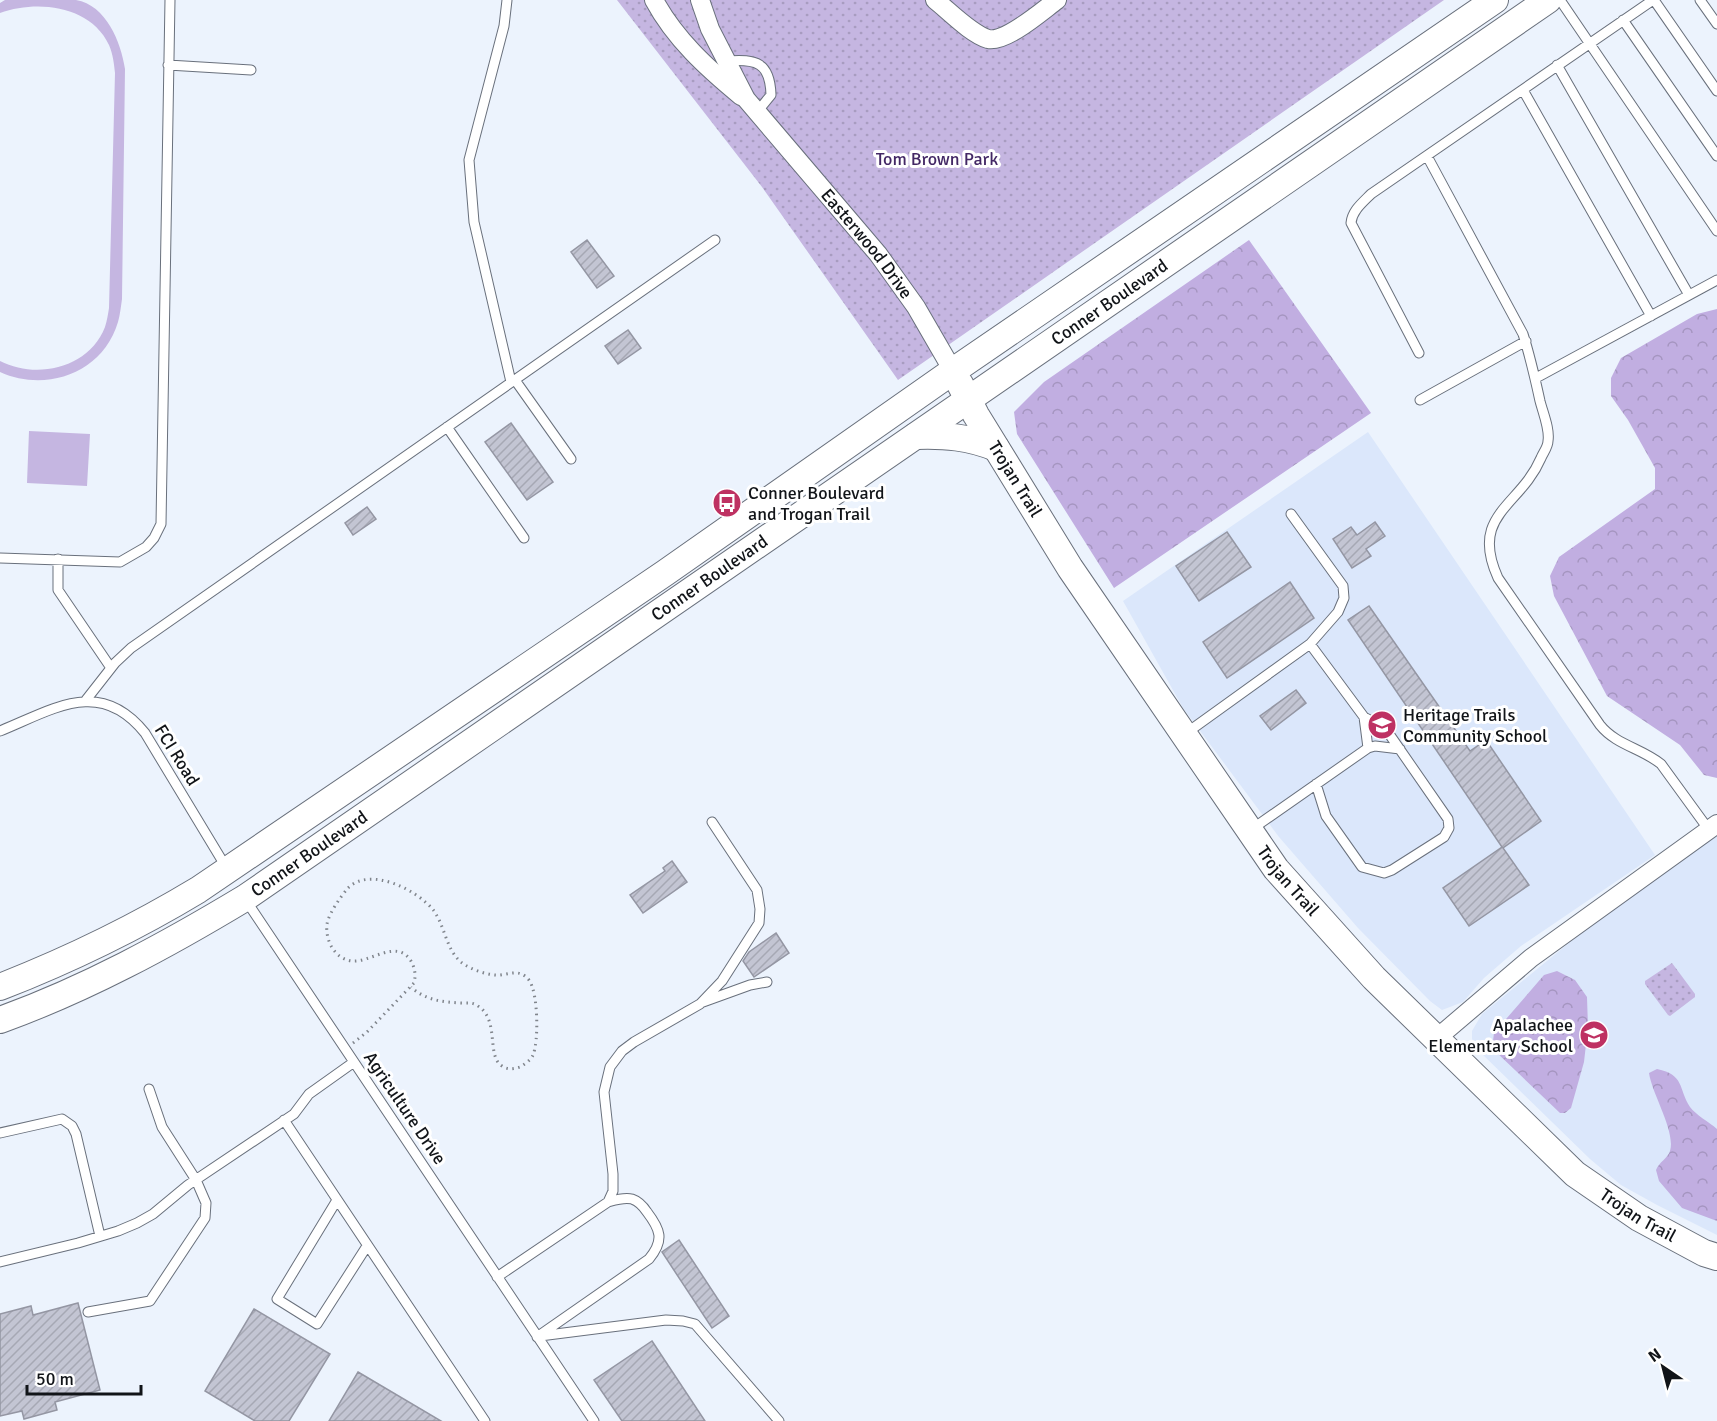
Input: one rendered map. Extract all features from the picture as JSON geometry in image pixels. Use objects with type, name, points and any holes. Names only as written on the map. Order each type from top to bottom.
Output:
[{"type":"main road","name":"Conner Boulevard","points":[[0,987],[151,918],[228,870],[655,579],[953,371],[1495,0]]},
{"type":"main road","name":"Conner Boulevard","points":[[0,1020],[81,986],[139,958],[245,898],[1548,0]]},
{"type":"main road","name":"Easterwood Drive","points":[[953,371],[968,400]]},
{"type":"main road","name":"Trojan Trail","points":[[968,400],[1070,568],[1276,869],[1374,978],[1575,1174],[1639,1218],[1704,1253],[1717,1257]]},
{"type":"main road","points":[[916,436],[942,435],[966,438],[996,448]]},
{"type":"main road","points":[[228,870],[245,898]]},
{"type":"street","name":"Easterwood Drive","points":[[654,0],[670,26],[690,50],[750,104],[878,254],[916,306],[953,371]]},
{"type":"street","name":"Easterwood Drive","points":[[700,0],[710,29],[750,104]]},
{"type":"street","points":[[935,0],[975,32],[990,39],[1001,38],[1016,30],[1057,0]]},
{"type":"street","points":[[1436,1039],[1531,958],[1713,827]]},
{"type":"lane","points":[[0,558],[120,562],[146,547],[161,524],[170,0]]},
{"type":"lane","points":[[507,0],[504,26],[469,160],[474,222],[513,381],[571,459]]},
{"type":"lane","points":[[1560,0],[1717,231]]},
{"type":"lane","points":[[1419,353],[1351,223],[1358,207],[1371,194],[1653,0],[1717,91]]},
{"type":"lane","points":[[1700,0],[1717,24]]},
{"type":"lane","points":[[1623,20],[1717,156]]},
{"type":"lane","points":[[727,61],[746,60],[762,67],[770,78],[771,95],[750,104]]},
{"type":"lane","points":[[168,65],[251,70]]},
{"type":"lane","points":[[1557,65],[1689,295]]},
{"type":"lane","points":[[1522,90],[1651,316]]},
{"type":"lane","points":[[1426,156],[1526,341],[1536,378],[1548,442],[1532,478],[1501,511],[1493,524],[1489,546],[1492,566],[1600,725],[1613,738],[1653,757],[1661,764],[1713,827]]},
{"type":"lane","points":[[0,731],[60,707],[86,700],[111,668],[131,648],[715,240]]},
{"type":"lane","points":[[1536,378],[1717,280]]},
{"type":"lane","points":[[1420,400],[1526,341]]},
{"type":"lane","points":[[447,428],[524,538]]},
{"type":"lane","points":[[1184,735],[1310,644],[1338,612],[1344,598],[1343,586],[1291,514]]},
{"type":"lane","points":[[58,559],[58,590],[111,668]]},
{"type":"lane","points":[[1310,644],[1364,717],[1385,728],[1448,819],[1449,828],[1444,837],[1392,870],[1384,873],[1362,867],[1326,816],[1316,784]]},
{"type":"lane","name":"FCI Road","points":[[86,700],[107,704],[134,719],[145,733],[228,870]]},
{"type":"lane","points":[[1364,717],[1368,748]]},
{"type":"lane","points":[[1250,831],[1368,748],[1375,746],[1400,749]]},
{"type":"lane","points":[[700,1004],[722,981],[759,923],[760,909],[757,890],[712,822]]},
{"type":"lane","name":"Agriculture Drive","points":[[245,898],[594,1421]]},
{"type":"lane","points":[[608,1202],[612,1191],[613,1174],[604,1092],[610,1067],[622,1051],[634,1042],[700,1004],[750,985],[767,982]]},
{"type":"lane","points":[[0,1262],[118,1231],[153,1214],[196,1180],[294,1114],[309,1094],[354,1062]]},
{"type":"lane","points":[[88,1312],[150,1301],[205,1218],[206,1203],[196,1180],[162,1127],[149,1089]]},
{"type":"lane","points":[[0,1133],[62,1119],[72,1126],[76,1134],[99,1236]]},
{"type":"lane","points":[[284,1120],[485,1421]]},
{"type":"lane","points":[[497,1277],[608,1202],[623,1198],[632,1199],[641,1205],[660,1232],[656,1251],[649,1259],[537,1337]]},
{"type":"lane","points":[[337,1200],[277,1299],[317,1324],[368,1246]]},
{"type":"lane","points":[[537,1337],[666,1320],[695,1324],[779,1421]]},
{"type":"path","points":[[345,1049],[367,1032],[411,987],[416,976],[409,958],[401,952],[377,954],[355,962],[340,957],[329,941],[327,925],[331,913],[346,890],[360,880],[388,880],[428,905],[435,914],[458,960],[489,974],[499,976],[517,973],[524,975],[530,981],[537,1019],[533,1056],[517,1068],[509,1069],[501,1066],[496,1060],[492,1026],[481,1007],[475,1004],[439,1001],[419,994],[411,987]]},
{"type":"shaded area","name":"Heritage Trails Community School","points":[[1368,432],[1655,855],[1521,946],[1484,978],[1463,1002],[1442,1010],[1430,1001],[1358,928],[1279,837],[1183,708],[1123,601]]},
{"type":"shaded area","name":"Apalachee Elementary School","points":[[1717,833],[1717,1235],[1621,1185],[1590,1159],[1481,1053],[1472,1039],[1472,1031],[1482,1014],[1619,902]]},
{"type":"green space","points":[[5,0],[76,0],[87,3],[104,17],[110,26],[120,48],[125,69],[122,299],[119,319],[111,340],[100,354],[86,366],[54,379],[18,378],[0,372],[0,361],[14,367],[30,369],[60,366],[75,361],[87,352],[105,327],[109,308],[115,73],[109,45],[89,21],[61,9],[46,7],[30,7],[0,13],[0,3]]},
{"type":"green space","name":"Tom Brown Park","points":[[617,0],[1444,0],[898,380],[762,187]]},
{"type":"green space","points":[[1249,240],[1371,413],[1114,588],[1017,434],[1014,412],[1044,382]]},
{"type":"green space","points":[[1717,309],[1717,778],[1704,775],[1680,745],[1607,696],[1554,596],[1550,576],[1559,557],[1655,489],[1655,468],[1628,420],[1611,396],[1611,378],[1621,358],[1697,314]]},
{"type":"green space","points":[[29,431],[90,434],[87,486],[27,483]]},
{"type":"green space","points":[[1672,963],[1695,997],[1670,1016],[1645,981]]},
{"type":"green space","points":[[1557,971],[1575,980],[1587,997],[1588,1027],[1584,1062],[1571,1108],[1565,1113],[1560,1113],[1495,1051],[1493,1041],[1494,1033],[1544,975]]},
{"type":"green space","points":[[1657,1069],[1677,1079],[1690,1107],[1717,1129],[1717,1221],[1682,1208],[1659,1181],[1656,1170],[1669,1153],[1671,1143],[1667,1124],[1649,1073]]},
{"type":"building","points":[[587,240],[614,276],[597,288],[571,252]]},
{"type":"building","points":[[628,330],[641,348],[618,364],[605,346]]},
{"type":"building","points":[[511,423],[553,482],[527,500],[485,442]]},
{"type":"building","points":[[367,507],[376,519],[353,535],[345,523]]},
{"type":"building","points":[[1375,522],[1385,536],[1366,549],[1371,556],[1352,568],[1333,539],[1351,527],[1357,535]]},
{"type":"building","points":[[1227,532],[1251,567],[1199,601],[1176,566]]},
{"type":"building","points":[[1290,582],[1314,618],[1227,678],[1203,642]]},
{"type":"building","points":[[1369,606],[1470,751],[1486,740],[1541,821],[1503,848],[1529,885],[1469,926],[1443,888],[1502,847],[1348,620]]},
{"type":"building","points":[[1296,690],[1306,703],[1271,730],[1260,716]]},
{"type":"building","points":[[672,861],[687,882],[643,913],[630,895],[665,871],[663,868]]},
{"type":"building","points":[[776,933],[789,953],[754,977],[743,961],[749,952]]},
{"type":"building","points":[[679,1240],[729,1316],[712,1328],[662,1252]]},
{"type":"building","points":[[78,1303],[100,1390],[55,1402],[57,1410],[24,1419],[22,1411],[0,1416],[0,1314],[31,1306],[33,1315]]},
{"type":"building","points":[[254,1309],[330,1354],[289,1421],[255,1421],[205,1391]]},
{"type":"building","points":[[652,1341],[705,1421],[622,1421],[594,1380]]},
{"type":"building","points":[[358,1372],[441,1421],[329,1421]]},
{"type":"place","name":"Conner Boulevard and Trogan Trail","points":[[727,503]]},
{"type":"place","name":"Heritage Trails Community School","points":[[1382,725]]},
{"type":"place","name":"Apalachee Elementary School","points":[[1594,1035]]}]
